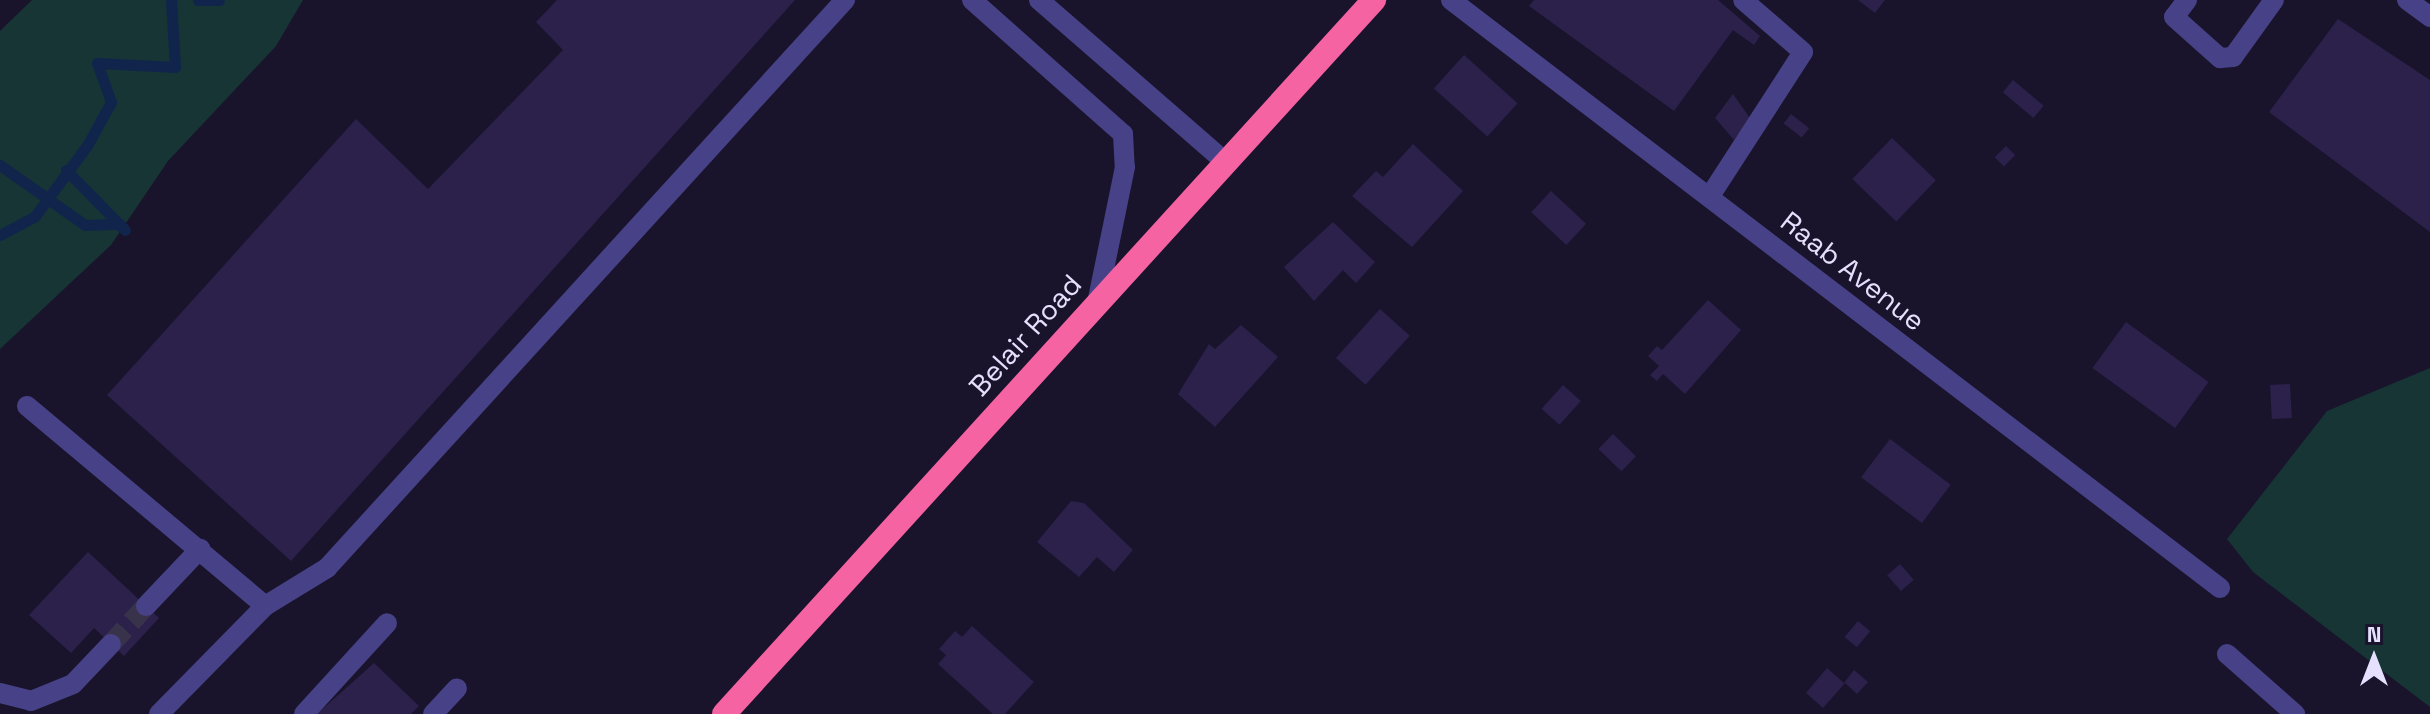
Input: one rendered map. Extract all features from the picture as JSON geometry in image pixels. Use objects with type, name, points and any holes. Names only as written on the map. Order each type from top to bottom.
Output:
[{"type":"highway","name":"Belair Road","points":[[724,714],[1223,160],[1374,0]]},
{"type":"street","points":[[159,714],[265,606],[327,568],[845,0]]},
{"type":"street","points":[[972,0],[1123,134],[1125,167],[1098,298]]},
{"type":"street","points":[[1039,0],[1223,160]]},
{"type":"street","name":"Raab Avenue","points":[[1451,0],[2220,588]]},
{"type":"street","points":[[1710,196],[1803,52],[1743,0]]},
{"type":"street","points":[[2187,0],[2174,17],[2220,58],[2233,57],[2274,0]]},
{"type":"street","points":[[2407,0],[2430,17]]},
{"type":"street","points":[[27,406],[265,606]]},
{"type":"street","points":[[146,606],[200,549]]},
{"type":"street","points":[[304,714],[387,623]]},
{"type":"street","points":[[0,693],[31,701],[73,684],[111,644]]},
{"type":"street","points":[[2227,654],[2295,714]]},
{"type":"street","points":[[433,714],[457,688]]},
{"type":"green space","points":[[32,0],[303,0],[276,46],[168,161],[111,245],[0,349],[0,31]]},
{"type":"green space","points":[[2430,368],[2430,707],[2253,572],[2227,539],[2327,411]]},
{"type":"building","points":[[557,0],[795,0],[291,561],[107,395],[356,119],[428,189],[563,50],[536,22]]},
{"type":"building","points":[[1534,0],[1718,0],[1760,36],[1754,45],[1733,30],[1674,111],[1529,6]]},
{"type":"building","points":[[1858,0],[1885,0],[1875,13]]},
{"type":"building","points":[[2338,19],[2430,80],[2430,232],[2269,112]]},
{"type":"building","points":[[1464,55],[1518,103],[1487,137],[1434,88]]},
{"type":"building","points":[[2013,80],[2044,106],[2033,118],[2003,92]]},
{"type":"building","points":[[1733,94],[1750,118],[1734,140],[1715,118]]},
{"type":"building","points":[[1791,114],[1809,128],[1802,138],[1784,123]]},
{"type":"building","points":[[1892,138],[1936,180],[1896,221],[1852,179]]},
{"type":"building","points":[[1413,144],[1463,191],[1412,247],[1352,196],[1376,171],[1383,177]]},
{"type":"building","points":[[2006,146],[2015,155],[2004,167],[1995,157]]},
{"type":"building","points":[[1551,191],[1586,224],[1566,245],[1531,212]]},
{"type":"building","points":[[1333,222],[1375,262],[1356,283],[1343,270],[1314,301],[1284,267]]},
{"type":"building","points":[[1708,300],[1741,330],[1685,394],[1663,374],[1657,381],[1650,375],[1659,366],[1648,356],[1657,346],[1662,350]]},
{"type":"building","points":[[1380,309],[1410,336],[1366,385],[1336,358]]},
{"type":"building","points":[[2126,322],[2209,382],[2175,428],[2092,368]]},
{"type":"building","points":[[1241,325],[1278,357],[1215,427],[1178,394],[1209,344],[1215,349]]},
{"type":"building","points":[[2290,384],[2292,418],[2272,419],[2270,385]]},
{"type":"building","points":[[1563,385],[1581,401],[1559,425],[1542,409]]},
{"type":"building","points":[[1613,434],[1636,456],[1621,471],[1598,449]]},
{"type":"building","points":[[1890,439],[1951,485],[1922,523],[1861,477]]},
{"type":"building","points":[[1071,501],[1084,503],[1133,550],[1114,572],[1097,557],[1079,577],[1037,542]]},
{"type":"building","points":[[88,552],[159,618],[124,656],[94,628],[71,653],[29,615]]},
{"type":"building","points":[[1900,564],[1914,580],[1901,591],[1887,575]]},
{"type":"building","points":[[1858,621],[1870,631],[1857,647],[1845,637]]},
{"type":"building","points":[[972,626],[1034,682],[1005,714],[993,714],[938,664],[946,655],[939,649],[955,631],[962,637]]},
{"type":"building","points":[[374,663],[419,706],[411,714],[317,714]]},
{"type":"building","points":[[1827,668],[1844,683],[1854,670],[1868,682],[1857,694],[1845,683],[1823,708],[1806,693]]},
{"type":"waterway","points":[[0,235],[35,216],[88,144],[111,102],[97,63],[175,67],[171,0]]},
{"type":"waterway","points":[[198,0],[219,0]]},
{"type":"waterway","points":[[0,165],[85,225],[120,224]]},
{"type":"waterway","points":[[66,170],[125,230]]},
{"type":"tunnel","points":[[111,644],[146,606]]}]
